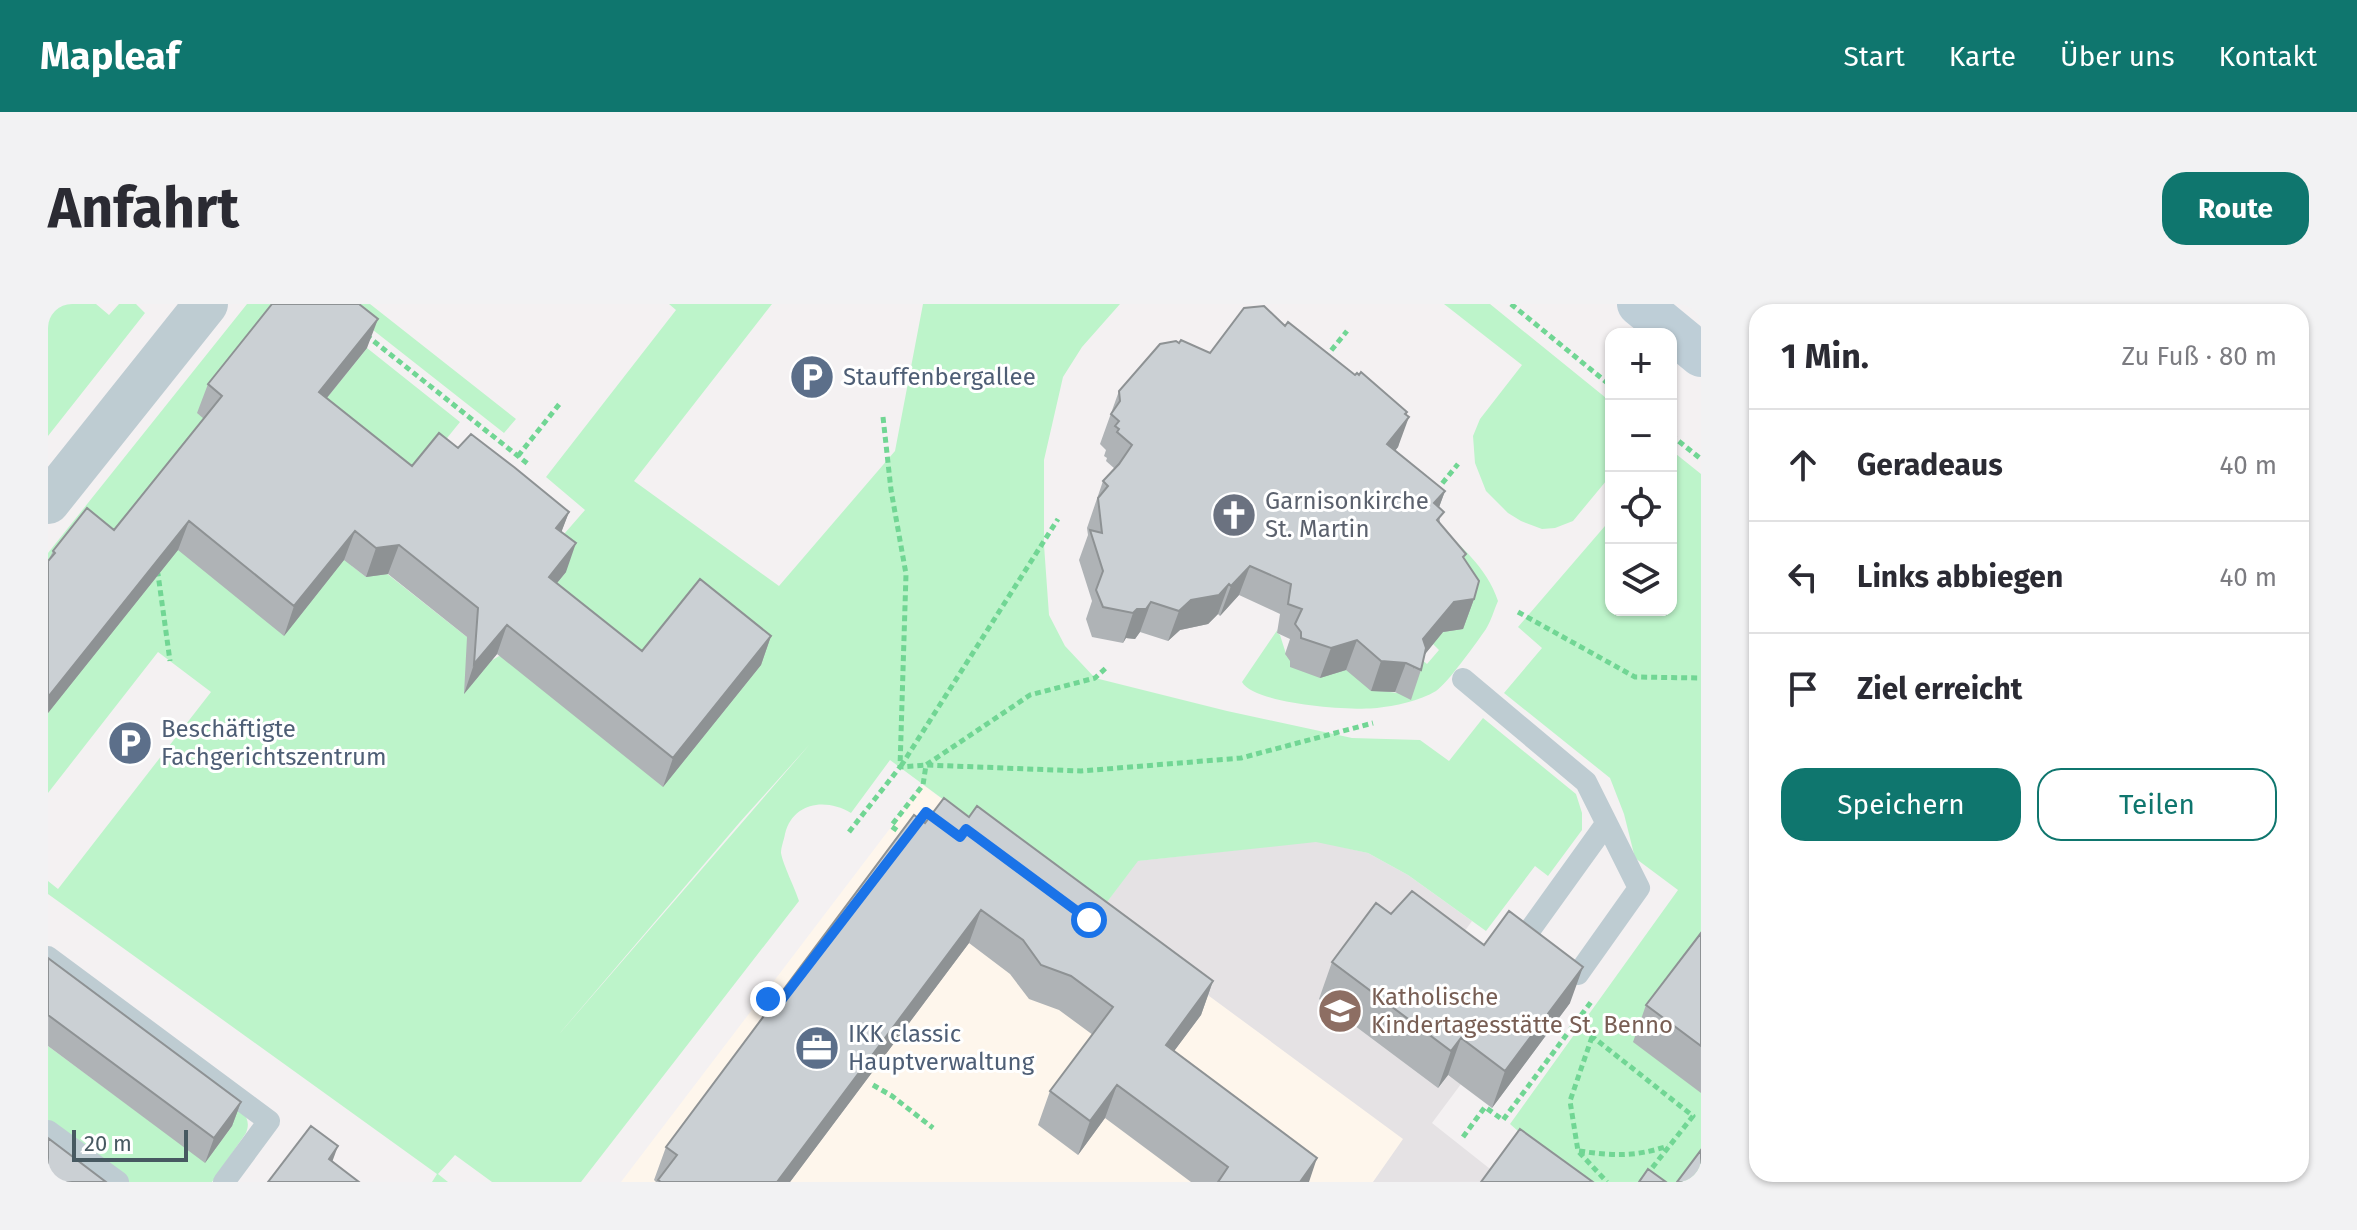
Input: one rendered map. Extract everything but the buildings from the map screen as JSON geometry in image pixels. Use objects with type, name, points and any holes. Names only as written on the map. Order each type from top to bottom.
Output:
[{"type":"main road","points":[[1639,304],[1701,355]]},
{"type":"street","points":[[48,502],[206,304]]},
{"type":"lane","points":[[1463,679],[1586,782],[1639,888],[1578,974]]},
{"type":"lane","points":[[1519,945],[1606,824]]},
{"type":"lane","points":[[48,957],[269,1121],[224,1182]]},
{"type":"lane","points":[[48,1131],[118,1182]]},
{"type":"path","points":[[1511,304],[1605,381]]},
{"type":"path","points":[[1320,364],[1347,331]]},
{"type":"path","points":[[363,333],[528,464]]},
{"type":"path","points":[[518,456],[561,402]]},
{"type":"path","points":[[883,417],[891,490],[906,574],[900,767]]},
{"type":"path","points":[[1677,440],[1701,459]]},
{"type":"path","points":[[1434,494],[1458,464]]},
{"type":"path","points":[[849,832],[900,767],[1058,519]]},
{"type":"path","points":[[149,567],[158,574],[170,661]]},
{"type":"path","points":[[1518,612],[1635,677],[1701,678]]},
{"type":"path","points":[[937,820],[926,812],[907,837],[891,826],[923,785],[926,765],[1030,695],[1095,678],[1108,666]]},
{"type":"path","points":[[900,767],[926,765],[1081,771],[1241,758],[1373,723]]},
{"type":"path","points":[[1463,1137],[1485,1107],[1503,1120],[1575,1023],[1693,1116],[1641,1182]]},
{"type":"path","points":[[1592,1037],[1570,1101],[1578,1151],[1607,1182]]},
{"type":"path","points":[[873,1085],[933,1128]]},
{"type":"path","points":[[1578,1151],[1618,1156],[1670,1145]]},
{"type":"shaded area","points":[[923,785],[1404,1139],[1373,1182],[621,1182]]},
{"type":"shaded area","name":"Katholische Kindertagesstätte St. Benno","points":[[1316,841],[1368,853],[1408,875],[1472,921],[1443,961],[1447,1075],[1461,1084],[1432,1123],[1499,1176],[1495,1182],[1373,1182],[1403,1139],[1098,914],[1137,861]]},
{"type":"green space","points":[[48,304],[96,304],[109,315],[119,304],[136,304],[145,313],[48,436]]},
{"type":"green space","points":[[247,304],[285,304],[198,413],[212,425],[103,559],[48,573],[48,553]]},
{"type":"green space","points":[[340,304],[370,304],[516,419],[504,433]]},
{"type":"green space","points":[[669,304],[772,304],[634,481],[779,586],[895,451],[923,304],[1120,304],[1082,347],[1063,377],[1044,460],[1044,545],[1049,615],[1065,646],[1095,678],[1352,738],[1420,740],[1449,761],[1483,718],[1576,794],[1582,813],[1582,830],[1548,876],[1535,866],[1486,931],[1408,875],[1368,853],[1316,842],[1138,861],[1098,914],[890,760],[851,813],[831,805],[812,806],[803,809],[789,823],[781,853],[799,901],[581,1182],[492,1182],[455,1155],[438,1174],[448,1182],[432,1182],[437,1174],[48,894],[48,881],[58,889],[211,692],[158,652],[48,793],[48,711],[207,473],[352,562],[352,566],[366,577],[381,569],[472,641],[491,661],[499,656],[632,680],[538,606],[558,541],[585,510],[546,477],[676,310]],"holes":[[[810,744],[560,1033],[740,822]]]},
{"type":"green space","points":[[1444,304],[1490,304],[1605,397],[1605,482],[1573,521],[1555,528],[1542,529],[1508,513],[1486,491],[1475,463],[1473,436],[1480,419],[1522,365]]},
{"type":"green space","points":[[367,348],[460,422],[401,495],[308,421]]},
{"type":"green space","points":[[1677,455],[1701,474],[1701,1168],[1691,1182],[1528,1182],[1506,1166],[1500,1156],[1518,1131],[1510,1124],[1678,890],[1635,858],[1624,814],[1610,778],[1504,693],[1542,648],[1518,627],[1605,526],[1605,616],[1677,616]]},
{"type":"green space","points":[[1434,520],[1480,567],[1498,601],[1486,629],[1441,687],[1422,698],[1399,704],[1347,708],[1283,701],[1250,690],[1242,682],[1278,629],[1287,657],[1342,664],[1397,693],[1421,659],[1427,664],[1439,650],[1433,644]]},
{"type":"green space","points":[[48,1046],[205,1162],[232,1126],[233,1103],[247,1119],[246,1133],[212,1182],[127,1182],[48,1123]]},
{"type":"place","name":"Stauffenbergallee","points":[[812,377]]},
{"type":"place","name":"Garnisonkirche St. Martin","points":[[1234,515]]},
{"type":"place","name":"Beschäftigte Fachgerichtszentrum","points":[[130,743]]},
{"type":"place","name":"Katholische Kindertagesstätte St. Benno","points":[[1340,1011]]},
{"type":"place","name":"IKK classic Hauptverwaltung","points":[[817,1048]]},
{"type":"route","points":[[768,999],[776,1007],[926,812],[960,837],[966,829],[1089,920]]}]
